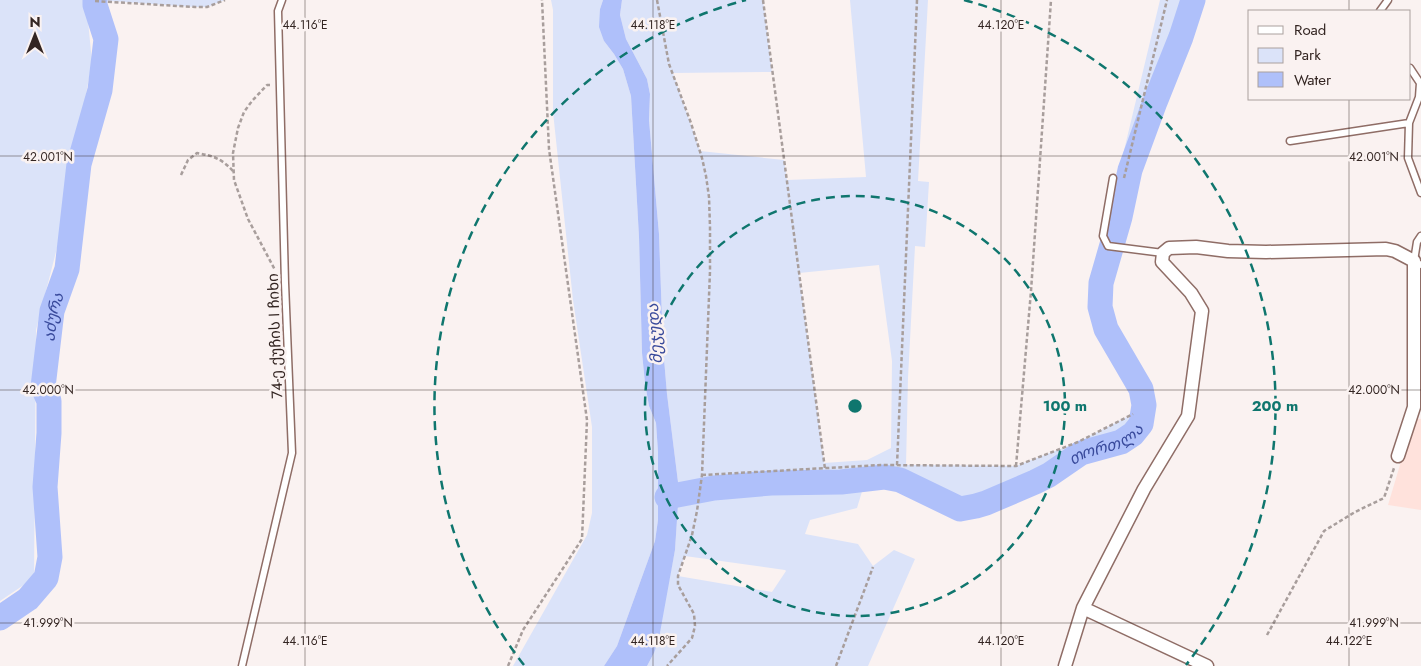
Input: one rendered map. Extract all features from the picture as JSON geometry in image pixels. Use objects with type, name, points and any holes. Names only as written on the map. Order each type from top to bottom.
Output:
[{"type":"street","points":[[1065,666],[1083,608],[1144,489],[1188,416],[1202,311],[1191,293],[1162,257],[1169,248],[1196,247],[1228,251],[1266,252],[1386,249],[1418,263],[1417,408],[1398,456]]},
{"type":"street","points":[[1083,608],[1207,666]]},
{"type":"lane","name":"74-ე ქუჩის I ჩიხი","points":[[242,666],[292,453],[279,84],[278,11],[282,0]]},
{"type":"lane","points":[[1411,70],[1420,83],[1419,98],[1409,123],[1408,158],[1421,193]]},
{"type":"lane","points":[[1290,141],[1409,123]]},
{"type":"lane","points":[[1114,178],[1103,236],[1108,246],[1162,257]]},
{"type":"lane","points":[[1418,263],[1417,242],[1421,236]]},
{"type":"path","points":[[95,1],[207,7],[224,0]]},
{"type":"path","points":[[508,666],[523,630],[582,539],[587,420],[549,149],[542,0]]},
{"type":"path","points":[[657,0],[669,64],[702,158],[709,197],[710,227],[702,475],[692,535],[678,576],[678,585],[694,614],[695,626],[692,638],[668,666]]},
{"type":"path","points":[[763,0],[825,468]]},
{"type":"path","points":[[897,466],[917,0]]},
{"type":"path","points":[[1016,466],[1051,0]]},
{"type":"path","points":[[1122,185],[1167,0]]},
{"type":"path","points":[[279,84],[267,85],[252,100],[244,112],[238,128],[233,153],[234,180],[248,219],[272,266],[285,283]]},
{"type":"path","points":[[181,175],[188,160],[197,153],[223,160],[234,172]]},
{"type":"path","points":[[702,475],[825,468],[1016,466],[1078,442],[1134,414]]},
{"type":"path","points":[[1267,635],[1324,531],[1354,512],[1384,498],[1398,456]]},
{"type":"path","points":[[836,666],[872,566]]},
{"type":"shaded area","points":[[1414,418],[1421,419],[1421,510],[1388,505]]},
{"type":"green space","points":[[0,0],[86,0],[92,62],[58,244],[36,330],[34,578],[0,601]]},
{"type":"green space","points":[[95,0],[225,0],[207,7],[195,7]]},
{"type":"green space","points":[[551,0],[603,0],[600,9],[604,41],[623,69],[631,96],[639,237],[642,353],[649,406],[656,423],[658,520],[655,541],[617,646],[604,666],[513,666],[587,535],[592,513],[592,427],[573,300],[553,112],[553,10]]},
{"type":"green space","points":[[622,0],[763,0],[772,72],[673,73],[700,151],[784,160],[787,180],[866,177],[850,0],[928,0],[918,181],[929,182],[925,247],[915,246],[908,378],[906,465],[1016,466],[1078,442],[1133,414],[1134,393],[1126,376],[1110,353],[1096,324],[1091,303],[1115,188],[1160,0],[1193,0],[1181,37],[1130,170],[1120,217],[1101,283],[1100,307],[1106,329],[1141,389],[1144,405],[1141,424],[1133,434],[1121,442],[1081,453],[1049,475],[976,506],[960,509],[940,499],[938,503],[878,483],[864,485],[857,508],[810,520],[805,534],[858,544],[873,566],[894,550],[915,559],[868,666],[647,666],[654,653],[675,550],[679,490],[663,347],[659,234],[649,120],[650,94],[647,79],[626,39],[620,15]],"holes":[[[879,265],[892,361],[891,448],[867,460],[824,463],[799,273]],[[685,556],[785,570],[786,571],[772,592],[678,576]]]},
{"type":"water","name":"მეჯუდა","points":[[603,0],[622,0],[620,15],[626,39],[647,79],[650,94],[649,120],[659,234],[663,347],[679,490],[675,550],[659,638],[647,666],[604,666],[617,646],[655,541],[658,520],[658,452],[656,423],[649,406],[642,353],[639,237],[631,96],[623,69],[604,41],[599,27],[600,9]]},
{"type":"waterway","name":"აძურა","points":[[0,618],[28,599],[46,578],[50,557],[45,487],[49,401],[43,387],[52,311],[67,269],[79,164],[100,90],[106,39],[95,0]]},
{"type":"waterway","name":"თორთლა","points":[[667,497],[714,488],[771,483],[841,482],[884,477],[900,480],[960,509],[986,503],[1035,482],[1049,475],[1081,453],[1121,442],[1133,434],[1141,424],[1144,405],[1141,389],[1106,329],[1100,307],[1101,283],[1120,217],[1130,170],[1181,37],[1193,0]]}]
